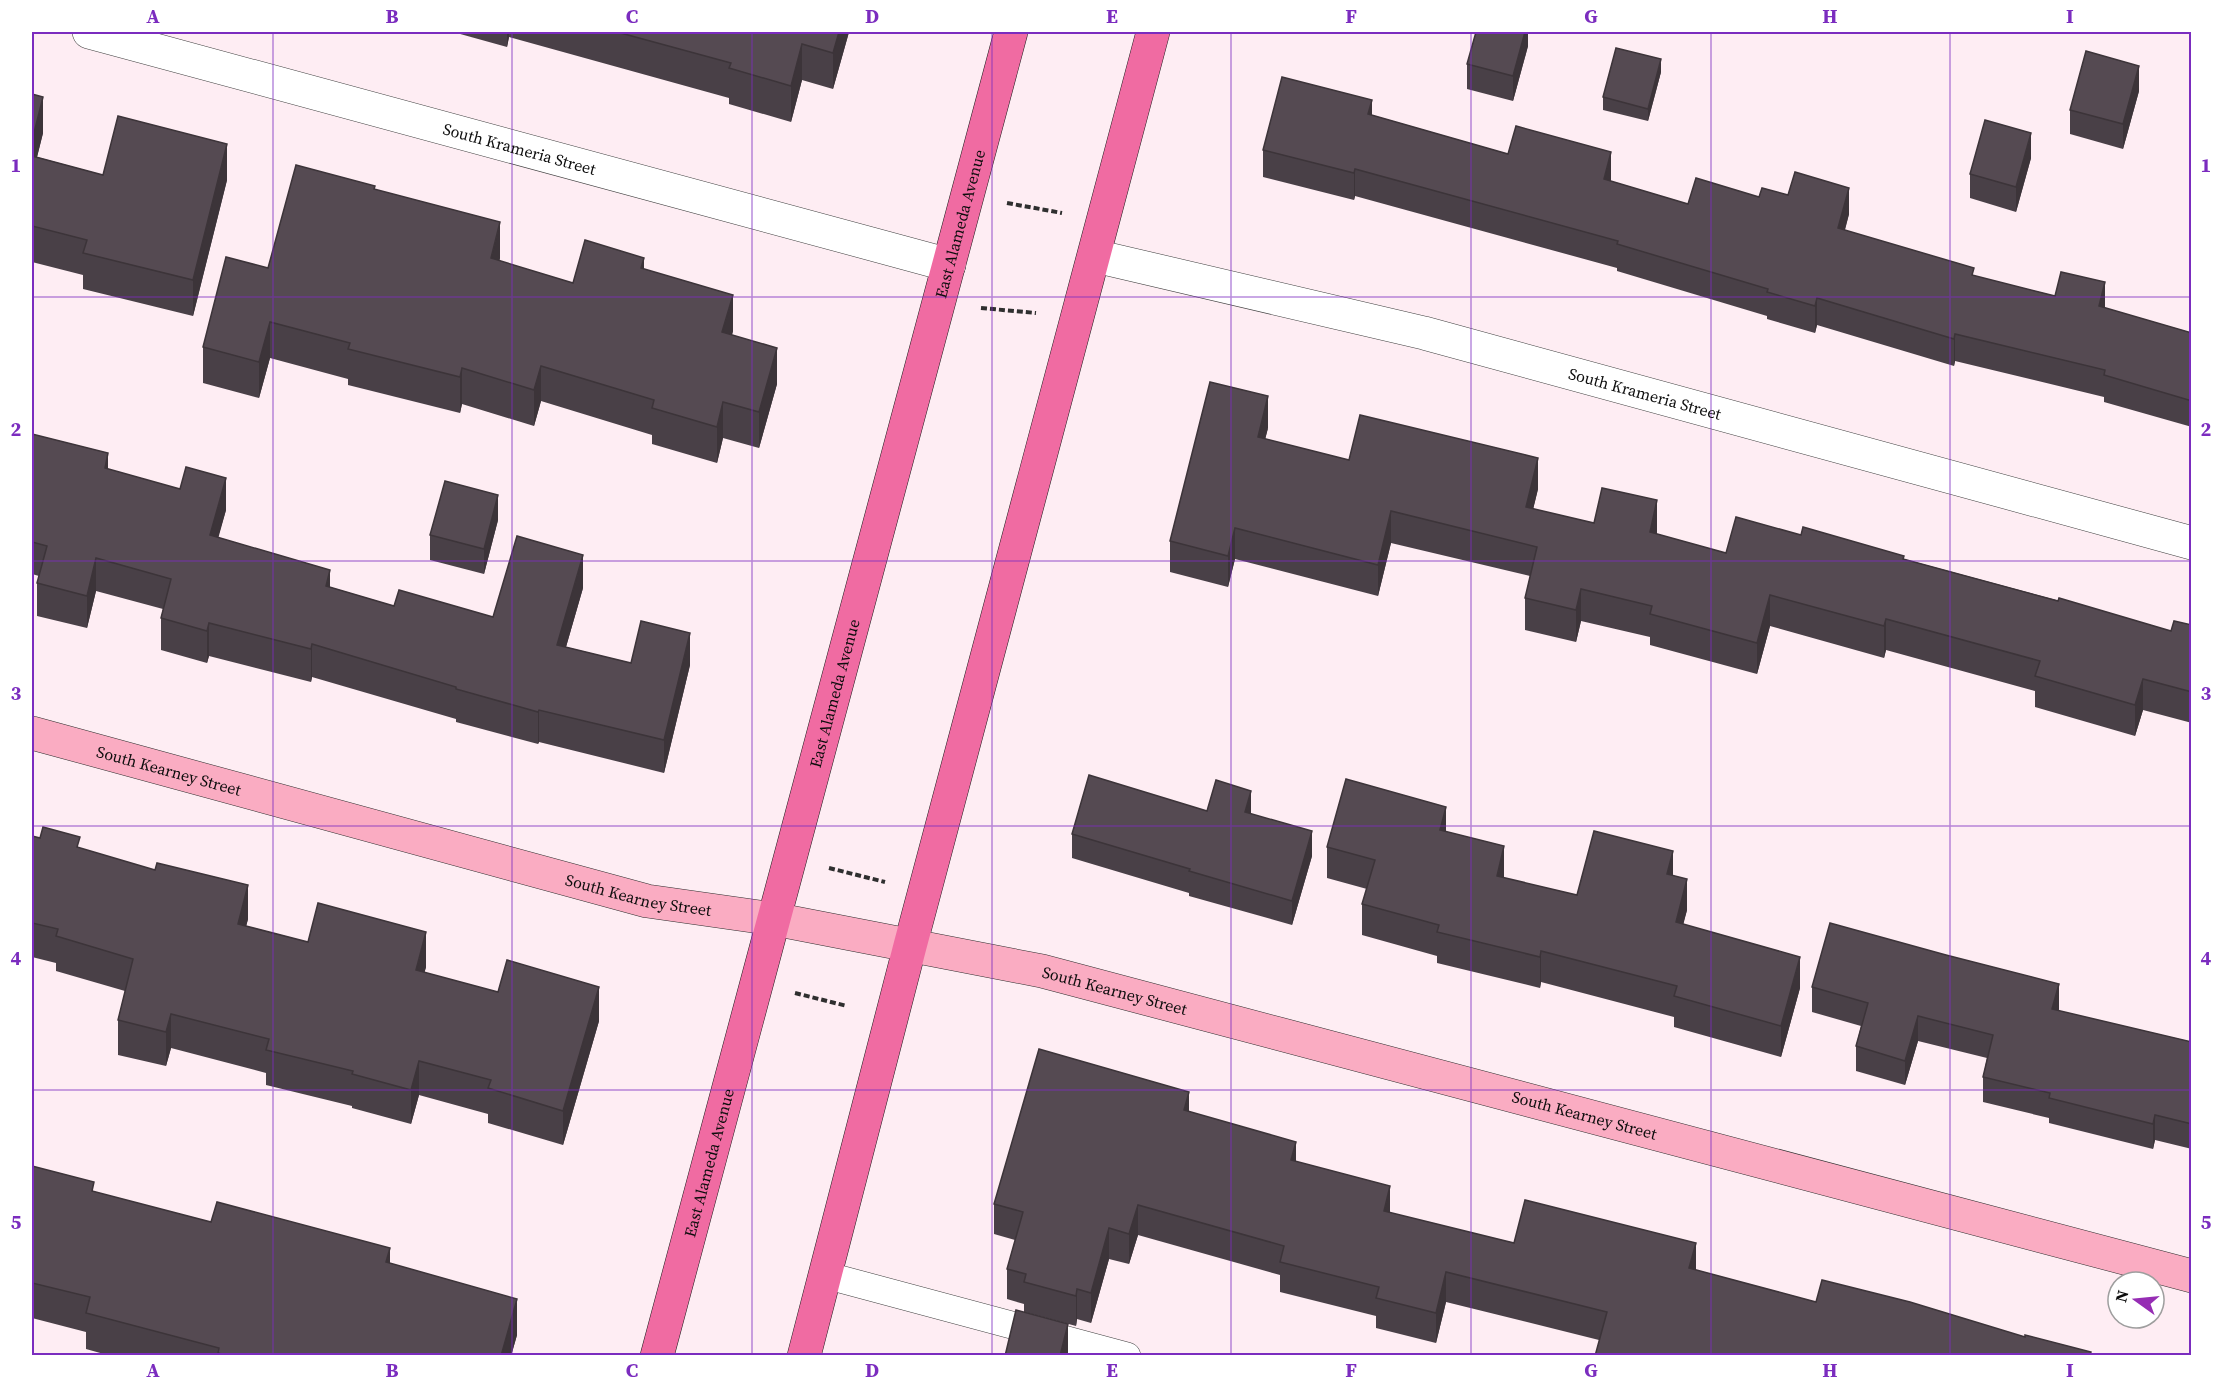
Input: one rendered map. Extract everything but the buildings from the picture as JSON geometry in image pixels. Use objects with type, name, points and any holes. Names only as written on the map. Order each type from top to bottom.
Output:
[{"type":"main road","name":"East Alameda Avenue","points":[[657,1356],[1011,32]]},
{"type":"main road","points":[[804,1356],[910,946],[1153,32]]},
{"type":"street","name":"South Krameria Street","points":[[89,32],[949,265]]},
{"type":"street","name":"South Krameria Street","points":[[1095,256],[1435,336],[2192,543]]},
{"type":"street","name":"South Kearney Street","points":[[32,733],[647,901],[774,919],[1053,974],[2192,1276]]},
{"type":"lane","points":[[825,1275],[1127,1356]]},
{"type":"path","points":[[1003,202],[1068,214]]},
{"type":"path","points":[[979,308],[1043,314]]},
{"type":"path","points":[[823,866],[885,882]]},
{"type":"path","points":[[793,993],[847,1006]]}]
